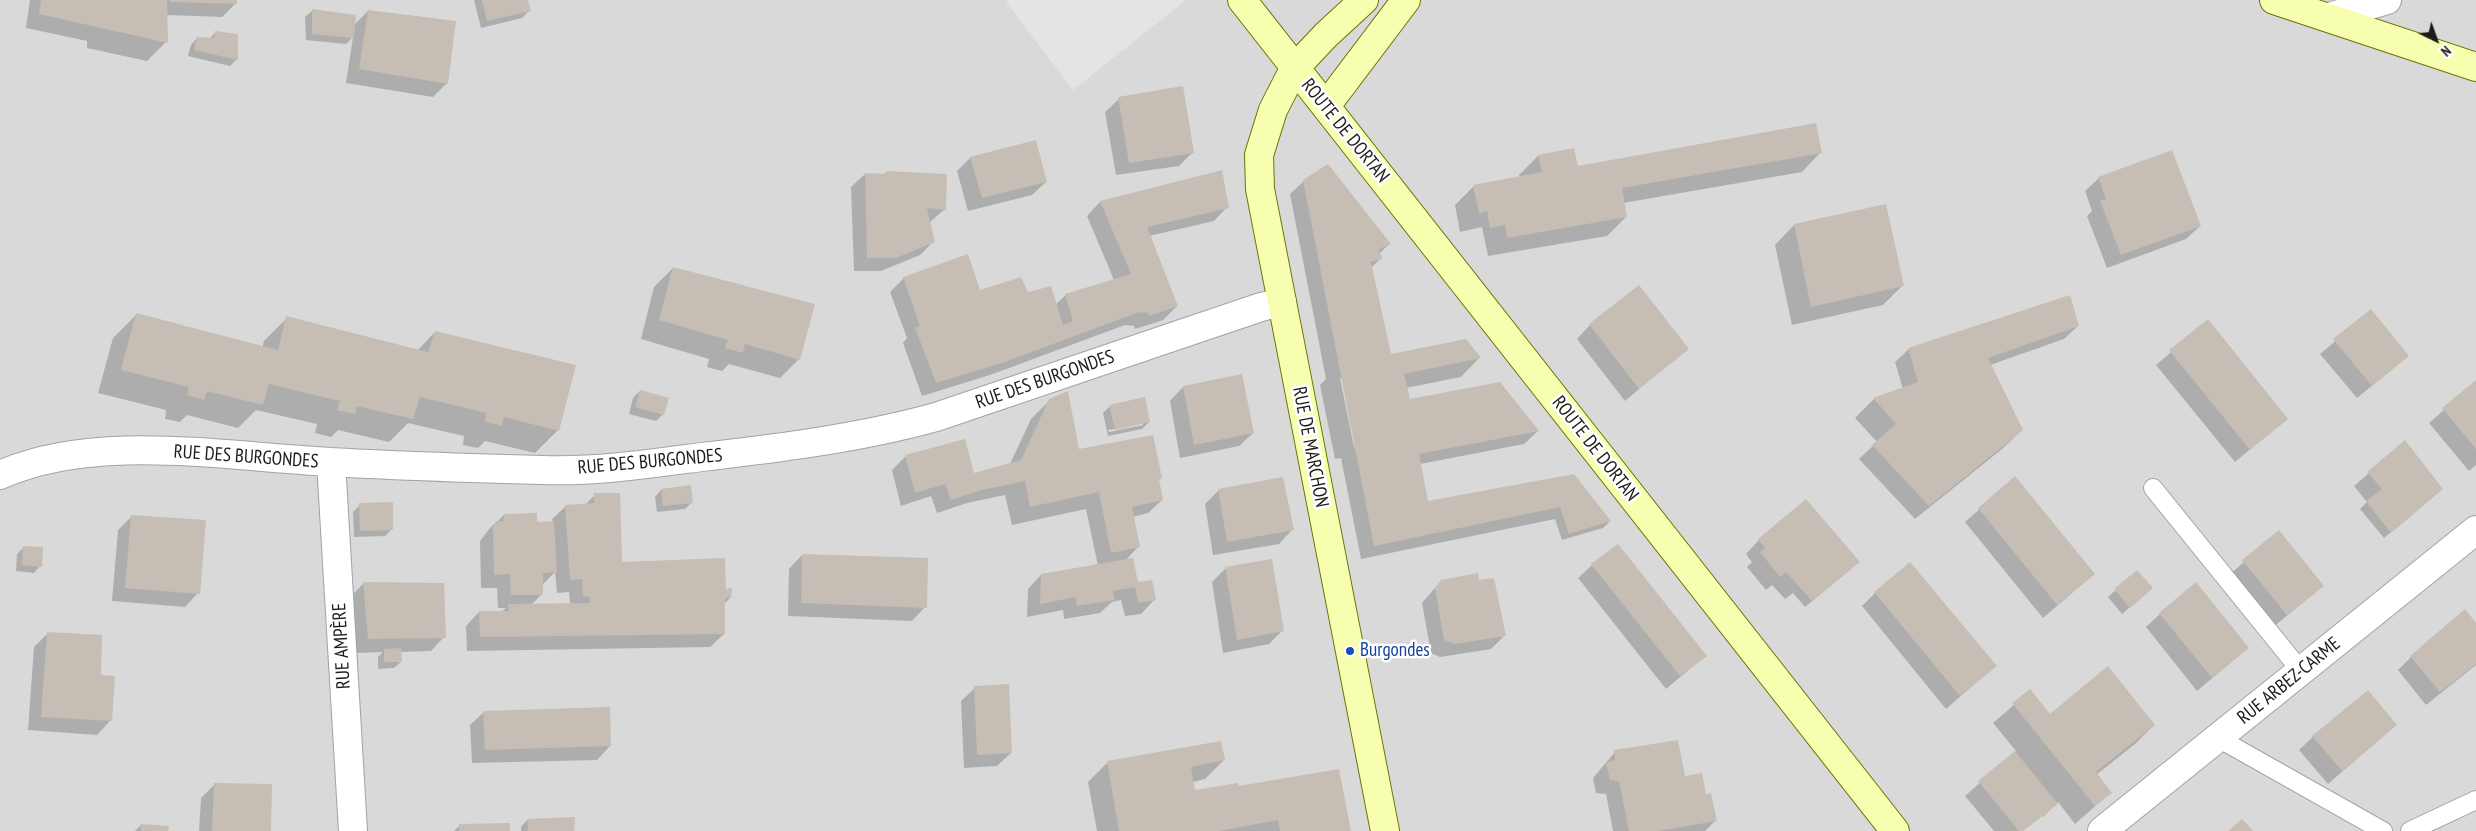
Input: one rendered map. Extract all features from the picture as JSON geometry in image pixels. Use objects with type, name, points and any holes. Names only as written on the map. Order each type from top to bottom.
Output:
[{"type":"main road","name":"ROUTE DE DORTAN","points":[[1242,0],[1294,69],[1326,106],[1895,831]]},
{"type":"main road","name":"RUE DE MARCHON","points":[[1364,0],[1326,35],[1294,69],[1273,110],[1259,155],[1260,189],[1385,831]]},
{"type":"main road","points":[[1326,106],[1406,0]]},
{"type":"main road","points":[[2274,0],[2476,67]]},
{"type":"street","points":[[2329,17],[2387,0]]},
{"type":"street","name":"RUE DES BURGONDES","points":[[0,475],[46,460],[102,452],[164,451],[331,462],[545,470],[637,465],[783,448],[907,425],[936,417],[1261,307],[1282,302]]},
{"type":"street","name":"RUE AMPÈRE","points":[[331,462],[353,831]]},
{"type":"street","name":"RUE ARBEZ-CARME","points":[[2102,831],[2476,530]]},
{"type":"lane","points":[[2153,488],[2300,671]]},
{"type":"lane","points":[[2218,738],[2383,831]]},
{"type":"lane","points":[[2410,831],[2476,800]]},
{"type":"shaded area","points":[[0,0],[2476,0],[2476,831],[0,831]]},
{"type":"shaded area","points":[[1009,0],[1186,0],[1073,90],[1006,2]]},
{"type":"building","points":[[41,0],[167,0],[168,43],[39,14]]},
{"type":"building","points":[[170,0],[237,0],[237,4],[170,2]]},
{"type":"building","points":[[482,0],[528,0],[531,11],[487,21]]},
{"type":"building","points":[[312,9],[356,15],[354,38],[312,34]]},
{"type":"building","points":[[368,10],[456,21],[448,84],[359,69]]},
{"type":"building","points":[[215,31],[238,34],[238,60],[194,50],[197,37],[214,38]]},
{"type":"building","points":[[1183,86],[1194,153],[1129,163],[1118,97]]},
{"type":"building","points":[[1816,123],[1822,153],[1622,188],[1627,217],[1507,238],[1505,225],[1490,228],[1487,211],[1479,214],[1473,185],[1542,172],[1538,155],[1574,148],[1578,166]]},
{"type":"building","points":[[1036,140],[1047,182],[982,198],[970,157]]},
{"type":"building","points":[[2172,150],[2201,226],[2121,255],[2100,201],[2106,199],[2098,177]]},
{"type":"building","points":[[1328,164],[1391,244],[1379,249],[1382,259],[1371,262],[1391,354],[1466,339],[1481,358],[1404,374],[1410,399],[1500,382],[1539,431],[1419,454],[1428,501],[1574,474],[1611,521],[1569,534],[1560,507],[1374,546],[1303,180]]},
{"type":"building","points":[[1222,170],[1229,208],[1147,227],[1178,306],[1149,316],[1148,313],[1139,312],[1005,362],[936,383],[915,328],[920,326],[903,277],[968,254],[980,290],[1021,277],[1028,292],[1051,286],[1063,325],[1073,321],[1065,294],[1131,274],[1100,201]]},
{"type":"building","points":[[886,171],[947,174],[946,210],[927,208],[935,242],[896,258],[867,258],[865,173],[886,174]]},
{"type":"building","points":[[1886,204],[1904,286],[1811,307],[1794,224]]},
{"type":"building","points":[[673,267],[815,304],[800,360],[745,344],[743,353],[725,348],[728,340],[659,320]]},
{"type":"building","points":[[1639,285],[1689,349],[1639,389],[1589,324]]},
{"type":"building","points":[[2070,295],[2079,326],[1988,358],[2023,430],[1929,506],[1872,445],[1896,424],[1873,398],[1918,382],[1908,348]]},
{"type":"building","points":[[2371,309],[2409,356],[2372,386],[2333,339]]},
{"type":"building","points":[[136,313],[278,350],[286,316],[428,352],[435,331],[576,365],[559,431],[504,417],[502,426],[485,422],[486,413],[420,397],[413,419],[357,406],[355,414],[337,410],[340,401],[269,384],[263,405],[207,391],[204,400],[187,395],[189,387],[121,370]]},
{"type":"building","points":[[2208,319],[2288,419],[2250,450],[2169,350]]},
{"type":"building","points":[[1242,374],[1254,433],[1194,445],[1183,386]]},
{"type":"building","points":[[2476,380],[2476,449],[2442,408]]},
{"type":"building","points":[[640,390],[669,398],[664,415],[635,407]]},
{"type":"building","points":[[1068,391],[1079,449],[1153,435],[1162,478],[1159,479],[1163,500],[1132,507],[1140,547],[1111,553],[1099,492],[1030,507],[1025,481],[982,490],[951,500],[945,484],[915,493],[905,455],[965,439],[974,473],[1021,460],[1049,399]]},
{"type":"building","points":[[1145,397],[1150,422],[1115,430],[1109,405]]},
{"type":"building","points":[[2405,440],[2443,489],[2391,533],[2366,501],[2382,489],[2367,472]]},
{"type":"building","points":[[2015,476],[2095,574],[2057,605],[1978,508]]},
{"type":"building","points":[[1283,477],[1294,530],[1227,542],[1218,489]]},
{"type":"building","points":[[691,485],[693,503],[663,506],[661,489]]},
{"type":"building","points":[[594,493],[620,493],[622,562],[725,558],[726,589],[732,588],[731,598],[725,598],[725,634],[480,637],[479,611],[509,611],[508,604],[590,603],[590,597],[583,596],[582,579],[570,580],[565,505],[594,503]]},
{"type":"building","points":[[1806,499],[1860,562],[1812,601],[1786,572],[1780,577],[1760,552],[1765,548],[1758,539]]},
{"type":"building","points":[[393,502],[393,530],[360,531],[359,503]]},
{"type":"building","points":[[537,513],[537,522],[554,521],[557,572],[543,573],[543,595],[511,595],[510,574],[494,575],[493,527],[498,521],[504,521],[504,514]]},
{"type":"building","points":[[131,515],[206,520],[200,594],[125,588]]},
{"type":"building","points":[[2279,530],[2324,586],[2287,615],[2242,560]]},
{"type":"building","points":[[1618,544],[1707,656],[1680,676],[1591,564]]},
{"type":"building","points":[[23,546],[43,547],[42,567],[22,565]]},
{"type":"building","points":[[802,554],[928,558],[927,608],[801,603]]},
{"type":"building","points":[[1133,558],[1138,582],[1152,580],[1156,600],[1138,603],[1135,587],[1113,591],[1115,600],[1077,606],[1076,597],[1040,604],[1041,574]]},
{"type":"building","points":[[1272,559],[1284,631],[1237,640],[1225,567]]},
{"type":"building","points":[[1910,562],[1997,666],[1960,696],[1874,592]]},
{"type":"building","points":[[2137,570],[2153,588],[2130,608],[2114,589]]},
{"type":"building","points":[[1478,573],[1479,580],[1494,578],[1506,636],[1454,644],[1444,640],[1435,588],[1441,580]]},
{"type":"building","points":[[363,582],[444,583],[446,638],[368,639]]},
{"type":"building","points":[[2196,582],[2249,648],[2212,678],[2159,613]]},
{"type":"building","points":[[2465,609],[2476,623],[2476,664],[2440,692],[2410,656]]},
{"type":"building","points":[[47,632],[102,635],[101,675],[115,676],[112,721],[41,717]]},
{"type":"building","points":[[401,648],[402,662],[384,662],[384,649]]},
{"type":"building","points":[[2108,666],[2155,725],[2096,772],[2112,793],[2095,806],[2012,703],[2030,689],[2050,714]]},
{"type":"building","points":[[1009,684],[1012,753],[977,755],[974,686]]},
{"type":"building","points":[[2368,690],[2397,725],[2342,771],[2312,736]]},
{"type":"building","points":[[610,707],[611,746],[485,750],[483,711]]},
{"type":"building","points":[[1678,740],[1685,776],[1702,773],[1706,794],[1711,793],[1717,821],[1658,831],[1629,831],[1619,781],[1610,780],[1606,763],[1615,760],[1614,750]]},
{"type":"building","points":[[1221,741],[1225,760],[1191,767],[1195,790],[1238,783],[1239,786],[1339,769],[1351,831],[1280,831],[1278,820],[1219,831],[1119,831],[1107,761]]},
{"type":"building","points":[[2015,751],[2058,804],[2023,831],[2019,831],[1978,781]]},
{"type":"building","points":[[214,783],[272,784],[271,831],[212,831]]},
{"type":"building","points":[[575,817],[574,831],[528,831],[527,819]]},
{"type":"building","points":[[2242,819],[2253,831],[2228,831]]},
{"type":"building","points":[[510,823],[510,831],[459,831],[459,824]]},
{"type":"building","points":[[140,824],[169,826],[168,831],[141,831]]},
{"type":"place","name":"Burgondes","points":[[1350,651]]}]
